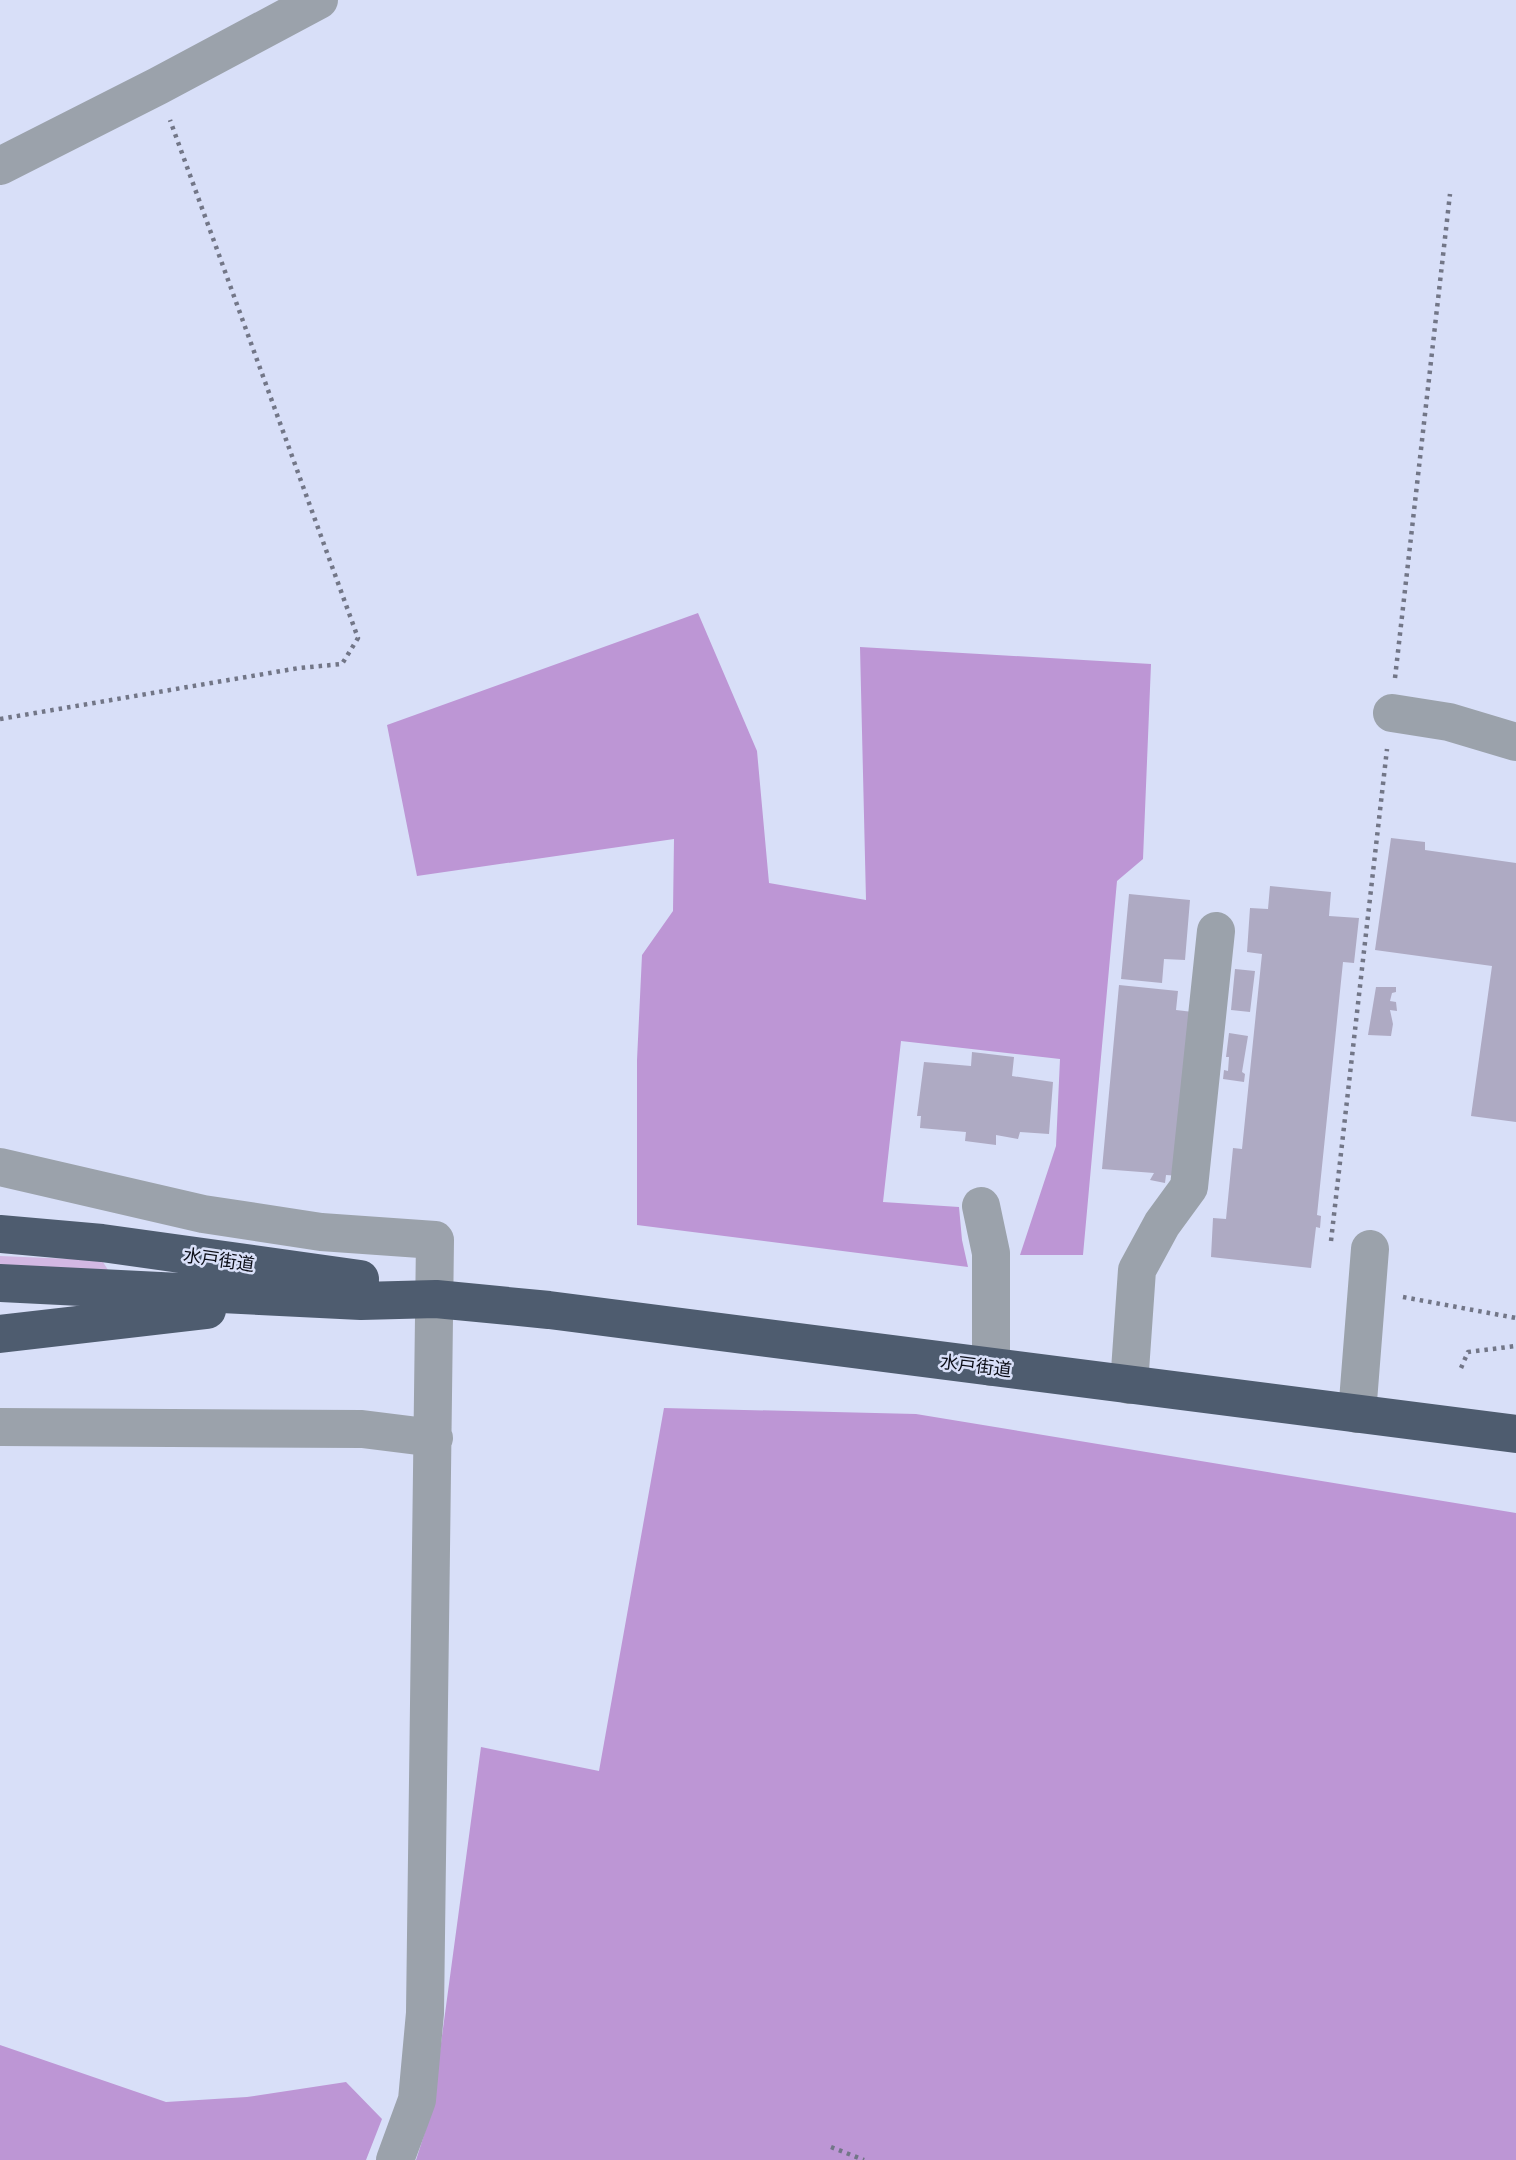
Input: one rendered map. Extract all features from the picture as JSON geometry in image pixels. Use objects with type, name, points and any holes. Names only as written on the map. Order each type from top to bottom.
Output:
[{"type":"highway","name":"水戸街道","points":[[0,1234],[102,1243],[372,1280],[436,1299]]},
{"type":"highway","name":"水戸街道","points":[[0,1283],[362,1301],[436,1299],[549,1311],[1516,1434]]},
{"type":"highway","points":[[0,1334],[238,1306],[267,1296]]},
{"type":"street","points":[[0,166],[319,0]]},
{"type":"street","points":[[1392,713],[1448,722],[1516,742]]},
{"type":"street","points":[[1129,1385],[1137,1270],[1162,1224],[1188,1187],[1216,931]]},
{"type":"street","points":[[0,1167],[203,1214],[321,1232],[435,1240],[425,2012],[417,2100],[395,2160]]},
{"type":"street","points":[[981,1206],[991,1253],[991,1367]]},
{"type":"street","points":[[1357,1414],[1370,1249]]},
{"type":"street","points":[[0,1427],[362,1429],[434,1438]]},
{"type":"path","points":[[0,719],[299,668],[342,664],[358,638],[158,86]]},
{"type":"path","points":[[1331,1244],[1450,194]]},
{"type":"path","points":[[1367,1290],[1516,1318]]},
{"type":"path","points":[[1461,1368],[1468,1352],[1516,1346]]},
{"type":"path","points":[[831,2147],[864,2160]]},
{"type":"shaded area","points":[[698,613],[757,751],[769,883],[866,900],[860,647],[1151,664],[1143,859],[1117,881],[1083,1255],[1020,1255],[1056,1146],[1060,1059],[901,1041],[883,1202],[959,1207],[968,1267],[637,1225],[637,1060],[642,955],[673,911],[674,839],[417,876],[387,725]]},
{"type":"shaded area","points":[[0,1256],[96,1260],[103,1262],[108,1270],[0,1270]]},
{"type":"shaded area","points":[[664,1408],[916,1414],[1516,1513],[1516,2160],[416,2160],[432,2110],[481,1747],[599,1771]]},
{"type":"shaded area","points":[[0,2045],[166,2102],[247,2097],[346,2082],[382,2119],[366,2160],[0,2160]]},
{"type":"building","points":[[1391,838],[1425,842],[1425,850],[1516,863],[1516,1122],[1471,1116],[1492,966],[1375,950]]},
{"type":"building","points":[[1270,886],[1331,892],[1329,916],[1359,918],[1354,963],[1343,962],[1317,1215],[1321,1216],[1320,1228],[1316,1227],[1311,1268],[1211,1257],[1213,1218],[1226,1219],[1233,1148],[1242,1149],[1262,954],[1247,952],[1250,908],[1268,909]]},
{"type":"building","points":[[1129,894],[1190,900],[1185,960],[1164,959],[1162,983],[1121,979]]},
{"type":"building","points":[[1235,969],[1255,971],[1250,1012],[1231,1010]]},
{"type":"building","points":[[1119,985],[1178,991],[1176,1010],[1193,1012],[1180,1176],[1166,1175],[1165,1183],[1150,1180],[1154,1173],[1102,1169]]},
{"type":"building","points":[[1376,987],[1396,987],[1390,1001],[1396,1002],[1397,1011],[1390,1010],[1393,1024],[1391,1036],[1368,1035]]},
{"type":"building","points":[[1229,1033],[1248,1036],[1242,1072],[1245,1074],[1244,1082],[1223,1079],[1224,1070],[1228,1071],[1229,1057],[1226,1057]]},
{"type":"building","points":[[972,1052],[1014,1057],[1012,1076],[1053,1082],[1049,1134],[1020,1132],[1018,1139],[996,1135],[996,1145],[965,1141],[966,1132],[920,1128],[921,1116],[917,1116],[924,1062],[971,1066]]}]
